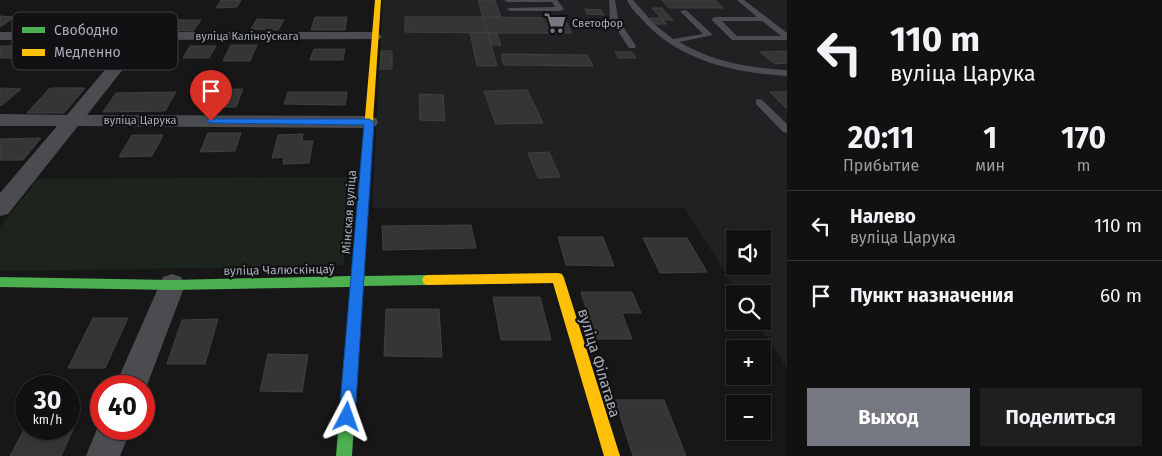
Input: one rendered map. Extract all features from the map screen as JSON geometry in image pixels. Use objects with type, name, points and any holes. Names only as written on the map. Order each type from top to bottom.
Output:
[{"type":"street","name":"Мінская вуліца","points":[[344,456],[378,0]]},
{"type":"street","name":"вуліца Каліноўскага","points":[[178,37],[375,36]]},
{"type":"street","points":[[0,208],[114,70]]},
{"type":"street","name":"вуліца Царука","points":[[0,120],[369,122]]},
{"type":"street","name":"вуліца Чалюскінцаў","points":[[0,282],[172,285],[558,278]]},
{"type":"street","name":"вуліца Філатава","points":[[558,278],[612,456]]},
{"type":"street","points":[[135,375],[172,285]]},
{"type":"street","points":[[103,456],[110,440]]},
{"type":"lane","points":[[508,0],[554,0],[560,9],[511,9]]},
{"type":"lane","points":[[612,0],[614,19],[632,46]]},
{"type":"lane","points":[[740,0],[787,38]]},
{"type":"lane","points":[[630,1],[656,30],[695,56],[758,73],[787,73]]},
{"type":"lane","points":[[674,42],[709,35],[684,11]]},
{"type":"lane","points":[[764,19],[714,19],[735,38],[787,38]]},
{"type":"lane","points":[[759,102],[787,130]]},
{"type":"shaded area","points":[[383,0],[787,0],[787,369],[771,343],[771,340],[769,340],[763,330],[771,330],[771,285],[733,285],[727,275],[771,275],[771,230],[726,230],[726,274],[684,208],[372,208]]},
{"type":"shaded area","points":[[354,177],[343,266],[0,271],[0,227],[38,179]]},
{"type":"building","points":[[221,0],[241,0],[237,7],[216,8]]},
{"type":"building","points":[[478,0],[495,0],[501,17],[483,17]]},
{"type":"building","points":[[662,0],[715,0],[724,8],[669,8]]},
{"type":"building","points":[[652,8],[662,8],[673,20],[663,20]]},
{"type":"building","points":[[585,9],[601,10],[604,15],[587,14]]},
{"type":"building","points":[[0,16],[12,17],[12,19],[0,27]]},
{"type":"building","points":[[315,17],[347,17],[345,30],[311,30]]},
{"type":"building","points":[[405,17],[483,17],[488,33],[405,32]]},
{"type":"building","points":[[483,17],[564,18],[572,33],[488,33]]},
{"type":"building","points":[[650,18],[661,18],[667,24],[655,24]]},
{"type":"building","points":[[257,19],[284,20],[278,30],[251,29]]},
{"type":"building","points":[[178,20],[201,20],[193,31],[178,31]]},
{"type":"building","points":[[470,32],[488,33],[497,66],[477,66]]},
{"type":"building","points":[[488,33],[497,33],[501,45],[491,45]]},
{"type":"building","points":[[231,45],[257,45],[250,61],[223,61]]},
{"type":"building","points":[[0,46],[12,46],[12,58],[0,58]]},
{"type":"building","points":[[190,46],[216,46],[209,58],[183,58]]},
{"type":"building","points":[[314,49],[345,49],[343,60],[310,60]]},
{"type":"building","points":[[381,51],[392,51],[392,69],[380,69]]},
{"type":"building","points":[[787,51],[787,63],[775,64],[760,52]]},
{"type":"building","points":[[615,52],[632,52],[636,58],[618,58]]},
{"type":"building","points":[[501,54],[587,55],[593,66],[504,65]]},
{"type":"building","points":[[0,88],[21,89],[0,105]]},
{"type":"building","points":[[50,88],[85,88],[64,113],[27,113]]},
{"type":"building","points":[[207,89],[243,89],[236,107],[199,107]]},
{"type":"building","points":[[527,90],[543,123],[496,124],[484,91]]},
{"type":"building","points":[[176,92],[165,111],[103,112],[116,93]]},
{"type":"building","points":[[288,92],[347,92],[345,105],[284,104]]},
{"type":"building","points":[[770,92],[787,92],[787,109]]},
{"type":"building","points":[[419,94],[443,95],[445,121],[420,120]]},
{"type":"building","points":[[208,133],[241,133],[235,151],[200,152]]},
{"type":"building","points":[[303,134],[302,141],[313,141],[309,163],[283,164],[284,157],[272,158],[278,135]]},
{"type":"building","points":[[132,135],[163,135],[152,156],[119,157]]},
{"type":"building","points":[[41,138],[23,160],[0,160],[0,139]]},
{"type":"building","points":[[549,152],[560,177],[538,178],[528,153]]},
{"type":"building","points":[[471,225],[476,248],[383,250],[382,226]]},
{"type":"building","points":[[558,237],[603,237],[614,266],[566,265]]},
{"type":"building","points":[[643,238],[687,238],[707,272],[660,273]]},
{"type":"building","points":[[581,292],[632,292],[641,313],[622,313],[632,339],[596,339]]},
{"type":"building","points":[[493,297],[540,297],[551,340],[501,340]]},
{"type":"building","points":[[386,309],[439,309],[442,357],[384,356]]},
{"type":"building","points":[[93,318],[128,318],[105,368],[68,368]]},
{"type":"building","points":[[218,319],[205,364],[167,364],[182,320]]},
{"type":"building","points":[[268,354],[308,355],[302,392],[260,391]]},
{"type":"building","points":[[615,400],[664,400],[686,456],[633,456]]},
{"type":"building","points":[[19,440],[68,440],[61,456],[10,456]]},
{"type":"traffic: fast","points":[[344,456],[362,211]]},
{"type":"traffic: fast","points":[[0,282],[172,285],[428,280]]},
{"type":"traffic: slow","points":[[362,211],[378,0]]},
{"type":"traffic: slow","points":[[428,280],[558,278],[612,456]]},
{"type":"place","name":"Светофор","points":[[555,23]]},
{"type":"route","points":[[211,121],[369,122],[347,417]]}]
